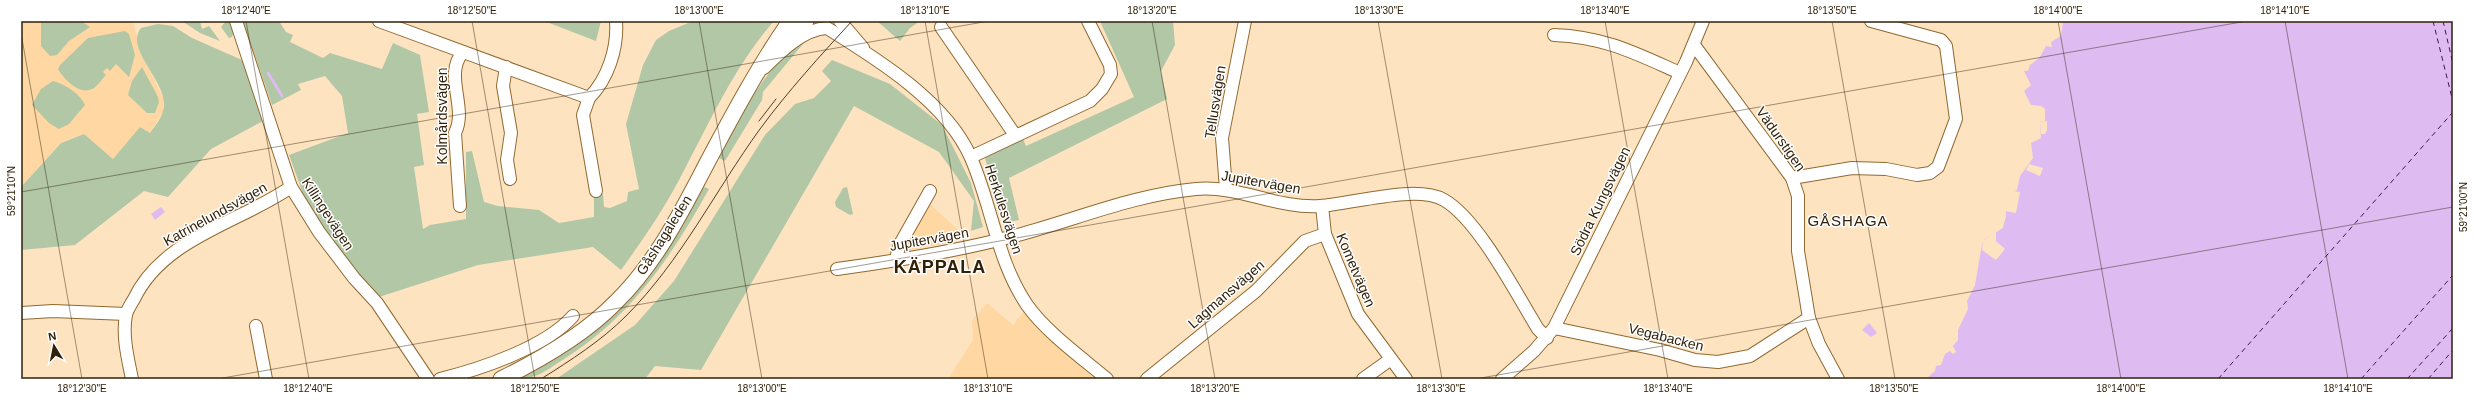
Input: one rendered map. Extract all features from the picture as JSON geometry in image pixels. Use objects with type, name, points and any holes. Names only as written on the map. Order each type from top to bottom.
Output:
[{"type":"main road","name":"Gåshagaleden","points":[[501,379],[550,353],[580,333],[609,310],[640,276],[684,206],[790,21]]},
{"type":"main road","name":"Gåshagaleden","points":[[777,44],[806,21]]},
{"type":"street","name":"Killingevägen","points":[[236,21],[291,187],[319,232],[354,278],[377,303],[428,379]]},
{"type":"street","name":"Kolmårdsvägen","points":[[379,21],[589,98]]},
{"type":"street","points":[[596,191],[583,115],[589,98],[599,85],[608,68],[616,42],[616,21]]},
{"type":"street","name":"Herkulesvägen","points":[[840,21],[867,54]]},
{"type":"street","points":[[971,157],[1090,101],[1102,89],[1111,74],[1110,66],[1088,21]]},
{"type":"street","name":"Tellusvägen","points":[[1226,189],[1222,138],[1245,21]]},
{"type":"street","name":"Södra Kungsvägen","points":[[1502,379],[1550,333],[1694,45],[1702,21]]},
{"type":"street","points":[[1792,178],[1852,168],[1886,169],[1918,175],[1930,173],[1938,167],[1956,119],[1946,46],[1941,40],[1871,21]]},
{"type":"street","name":"Herkulesvägen","points":[[756,78],[769,63],[795,41],[824,25],[867,54],[930,102],[950,125],[971,157],[1010,277],[1028,306],[1050,329],[1107,379]]},
{"type":"street","points":[[941,27],[1015,135]]},
{"type":"street","points":[[1554,35],[1583,36],[1600,40],[1680,73]]},
{"type":"street","name":"Vädurstigen","points":[[1694,45],[1792,178],[1798,196],[1798,251],[1809,318],[1819,344],[1838,379]]},
{"type":"street","name":"Kolmårdsvägen","points":[[460,206],[455,133],[460,122],[454,68],[458,57],[463,52]]},
{"type":"street","points":[[506,67],[503,86],[511,133],[507,160],[510,179]]},
{"type":"street","name":"Katrinelundsvägen","points":[[132,379],[126,344],[126,314],[143,282],[160,263],[191,242],[243,216],[291,187]]},
{"type":"street","name":"Jupitervägen","points":[[837,269],[896,260],[998,240],[1110,206],[1156,194],[1198,189],[1226,189],[1286,204],[1322,206],[1402,194],[1421,194],[1443,199],[1462,215],[1477,234],[1538,329],[1550,333]]},
{"type":"street","points":[[896,260],[899,246],[930,190]]},
{"type":"street","name":"Kometvägen","points":[[1322,206],[1325,234],[1358,314],[1406,379]]},
{"type":"street","name":"Lagmansvägen","points":[[1147,379],[1256,291],[1306,241],[1325,234]]},
{"type":"street","points":[[21,314],[53,311],[126,314]]},
{"type":"street","points":[[440,379],[474,369],[526,348],[566,324],[574,316]]},
{"type":"street","name":"Vegabacken","points":[[1550,333],[1653,348],[1695,360],[1718,362],[1750,356],[1809,318]]},
{"type":"street","points":[[256,326],[266,379]]},
{"type":"street","points":[[1363,379],[1391,359]]},
{"type":"shaded area","points":[[21,21],[133,21],[141,54],[164,99],[163,112],[150,133],[140,127],[113,159],[84,134],[61,142],[21,187]]},
{"type":"shaded area","points":[[2063,21],[2453,21],[2453,379],[1926,379],[1935,371],[1936,366],[1941,365],[1945,354],[1950,351],[1953,354],[1956,352],[1953,346],[1958,340],[1958,330],[1968,309],[1967,301],[1975,285],[1982,244],[1985,239],[2003,228],[2006,216],[2005,198],[2017,190],[2020,176],[2033,158],[2031,143],[2041,138],[2040,122],[2045,121],[2045,109],[2041,106],[2031,105],[2024,91],[2031,85],[2024,71],[2028,71],[2030,65],[2040,57],[2046,46],[2052,47],[2051,42],[2061,36]]},
{"type":"shaded area","points":[[920,195],[967,238],[888,255]]},
{"type":"shaded area","points":[[161,207],[165,212],[155,220],[151,214]]},
{"type":"shaded area","points":[[987,303],[1013,325],[1025,310],[1037,324],[1038,330],[1095,379],[948,379],[973,340],[972,320]]},
{"type":"shaded area","points":[[1869,323],[1877,333],[1871,337],[1862,330]]},
{"type":"green space","points":[[41,21],[81,21],[90,27],[69,41],[57,55],[50,56],[41,46]]},
{"type":"green space","points":[[182,21],[200,21],[202,29],[209,26],[220,41],[200,33]]},
{"type":"green space","points":[[226,21],[231,21],[234,31],[232,37],[229,38],[221,27]]},
{"type":"green space","points":[[243,21],[279,21],[286,32],[293,35],[290,42],[323,58],[330,53],[382,69],[393,43],[420,55],[429,112],[417,114],[424,165],[414,167],[423,229],[430,225],[466,219],[466,152],[472,151],[484,202],[498,206],[539,210],[559,223],[594,217],[594,197],[599,193],[603,194],[604,207],[610,208],[627,201],[628,192],[639,189],[626,124],[643,65],[656,40],[669,31],[693,21],[774,21],[746,58],[722,98],[666,203],[621,270],[593,247],[478,265],[379,297],[334,248],[301,193],[302,191],[289,155],[348,133],[342,96],[325,76],[298,84],[301,90],[272,105]]},
{"type":"green space","points":[[544,21],[601,21],[596,41]]},
{"type":"green space","points":[[877,21],[920,21],[910,28],[900,41]]},
{"type":"green space","points":[[1100,21],[1173,21],[1175,45],[1161,71],[1167,99],[1009,178],[1019,220],[1004,223],[985,158],[1023,139],[1026,146],[1134,97]]},
{"type":"green space","points":[[158,24],[173,26],[192,38],[242,60],[263,121],[211,149],[168,197],[144,191],[75,245],[21,250],[21,187],[61,143],[84,134],[113,159],[140,127],[150,133],[159,120],[163,111],[164,101],[161,90],[142,57],[138,47],[137,37],[141,28]]},
{"type":"green space","points":[[125,31],[129,34],[135,55],[129,77],[116,64],[110,71],[107,68],[103,72],[106,75],[96,86],[89,90],[84,90],[71,84],[58,69],[60,65],[88,38]]},
{"type":"green space","points":[[807,39],[763,92],[762,100],[725,161],[719,158],[755,92],[766,77],[791,50]]},
{"type":"green space","points":[[832,60],[890,84],[942,125],[971,183],[983,227],[971,231],[974,201],[939,152],[854,106],[701,370],[655,366],[645,379],[556,379],[635,325],[674,281],[765,135],[795,104],[814,98],[831,81],[822,71]]},
{"type":"green space","points":[[142,67],[158,97],[159,102],[155,113],[147,113],[128,95],[132,81]]},
{"type":"green space","points":[[53,81],[72,90],[80,97],[85,105],[69,124],[59,129],[49,123],[32,105],[41,89]]},
{"type":"green space","points":[[702,186],[709,189],[695,214],[664,261],[629,305],[588,343],[552,367],[541,374],[530,378],[515,379],[580,342]]},
{"type":"green space","points":[[847,187],[853,214],[850,215],[836,207],[835,202],[843,188]]},
{"type":"pier","points":[[2047,121],[2047,130],[2045,134],[2041,134],[2040,122]]},
{"type":"pier","points":[[2029,164],[2043,168],[2040,176],[2026,170]]},
{"type":"pier","points":[[2013,191],[2020,192],[2016,213],[2005,211],[2005,198]]},
{"type":"pier","points":[[1996,231],[1996,241],[2005,249],[1996,260],[1982,250],[1983,241]]},
{"type":"waterway","points":[[268,73],[282,96]]},
{"type":"ferry route","points":[[2433,21],[2453,102]]},
{"type":"ferry route","points":[[2443,21],[2453,64]]},
{"type":"ferry route","points":[[2218,379],[2453,112]]},
{"type":"ferry route","points":[[2361,379],[2453,275]]},
{"type":"ferry route","points":[[2407,379],[2453,328]]},
{"type":"ferry route","points":[[2428,379],[2453,350]]},
{"type":"tram line","points":[[541,379],[596,342],[626,316],[646,295],[681,249],[760,129],[793,87],[852,21]]},
{"type":"tram line","points":[[759,121],[776,99]]},
{"type":"district","name":"GÅSHAGA","points":[[1848,221]]},
{"type":"district","name":"KÄPPALA","points":[[940,267]]}]
